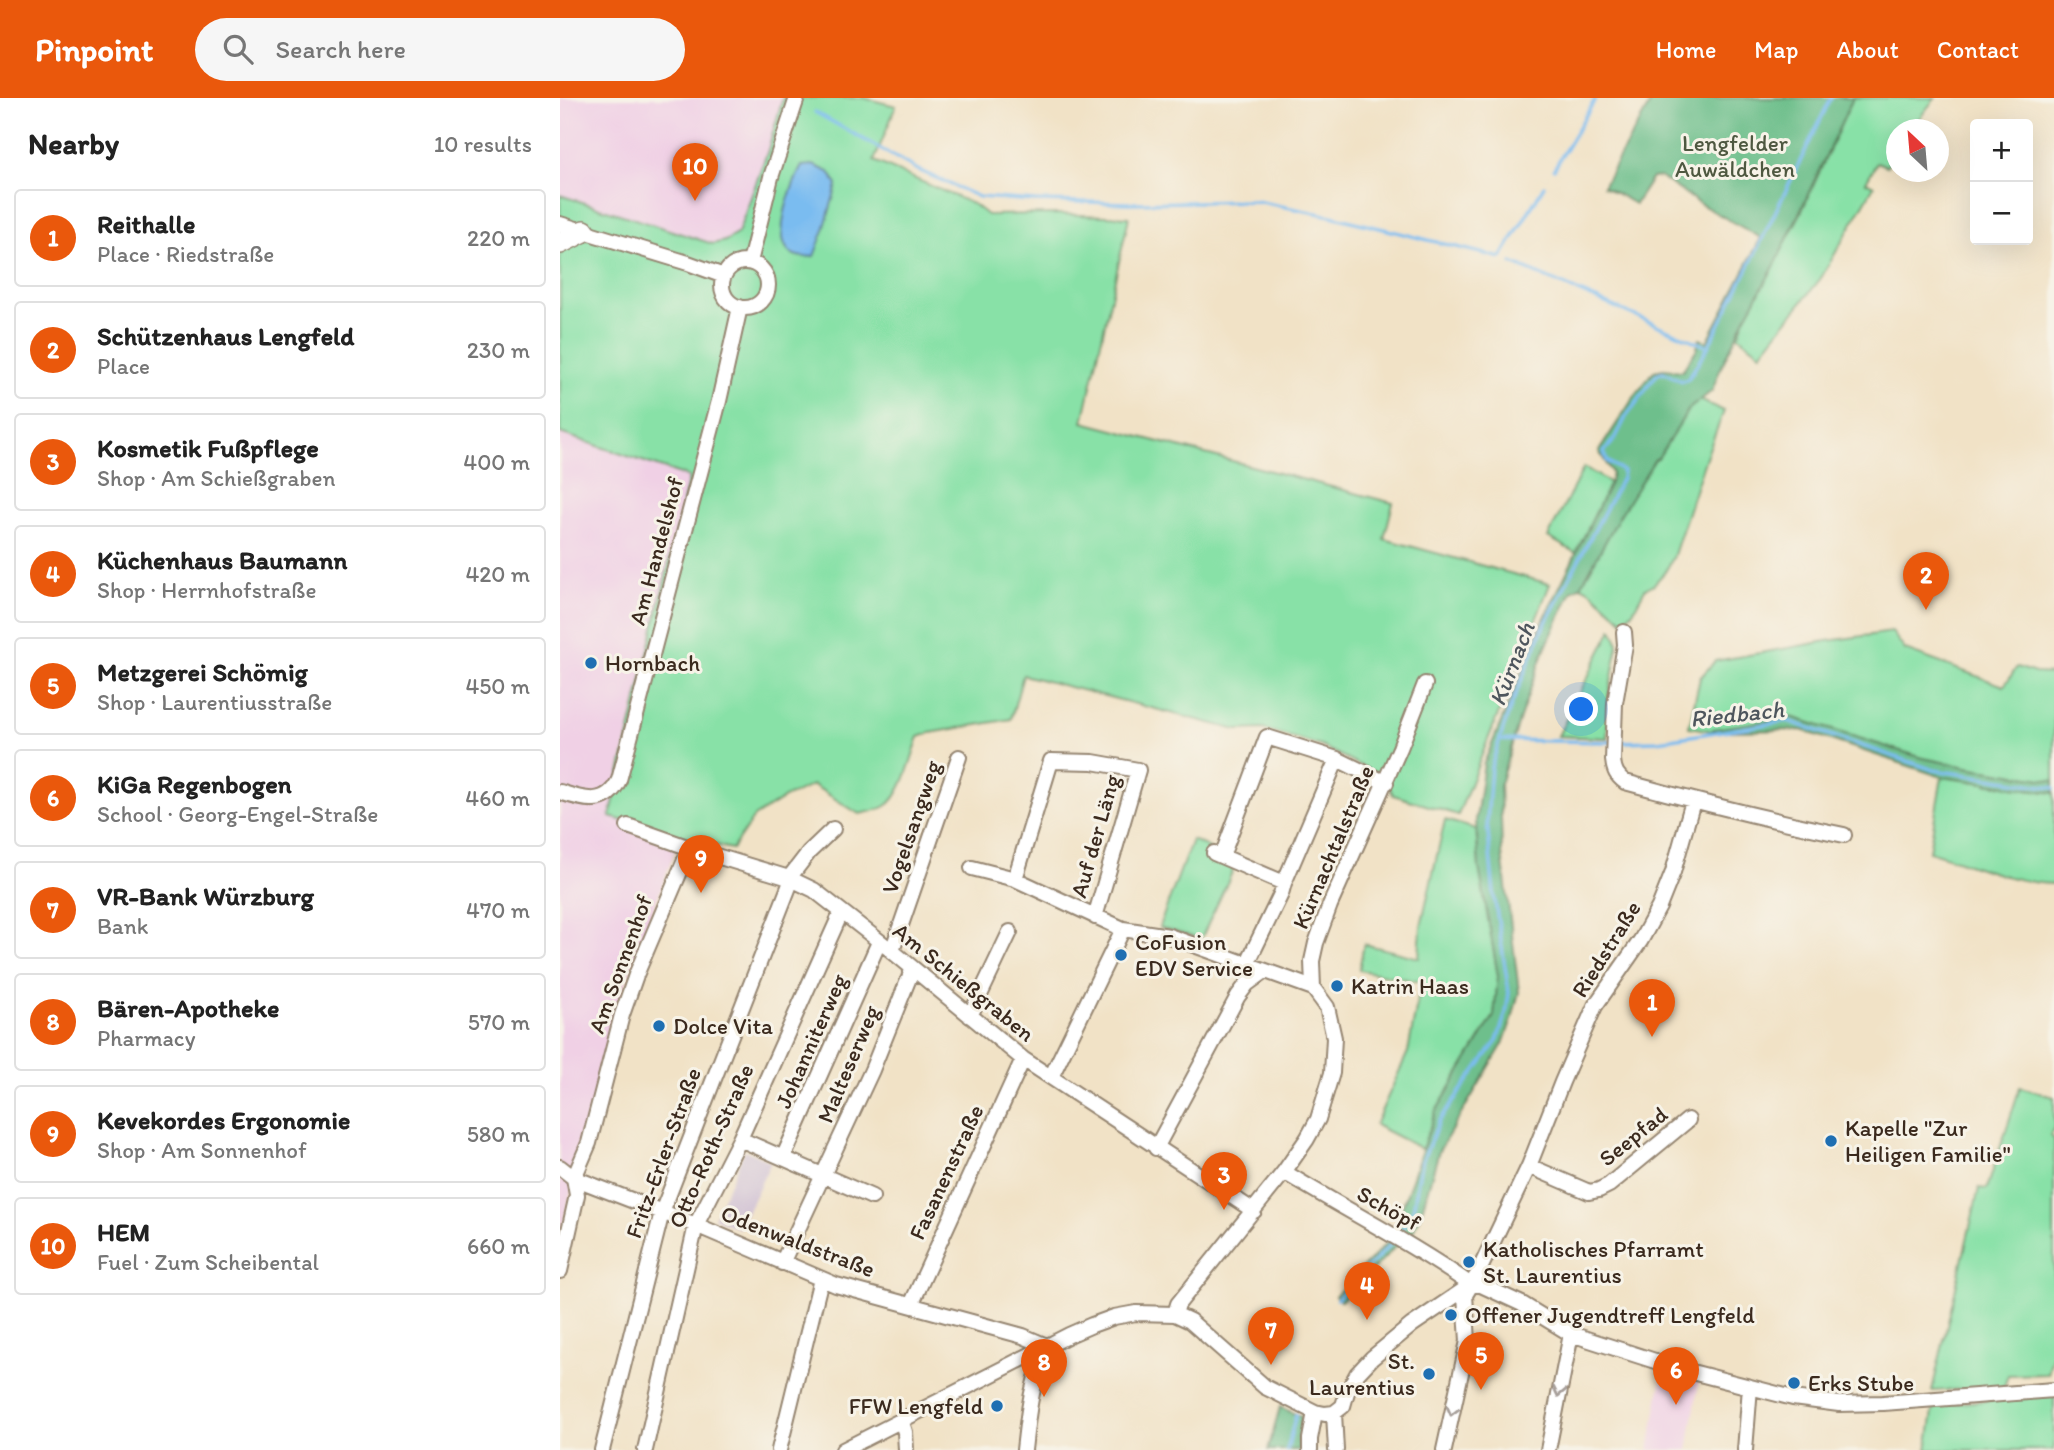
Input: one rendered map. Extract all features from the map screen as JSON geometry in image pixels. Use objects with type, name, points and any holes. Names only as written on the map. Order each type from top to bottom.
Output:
[{"type":"highway","points":[[560,243],[584,232]]},
{"type":"street","points":[[750,262],[765,199],[797,98]]},
{"type":"street","points":[[560,224],[724,276]]},
{"type":"street","points":[[750,262],[763,271],[768,285],[762,300],[756,305],[740,307],[734,305],[725,295],[722,283],[732,266],[750,262]]},
{"type":"street","name":"Am Handelshof","points":[[560,792],[594,800],[616,788],[619,780],[725,376],[740,307]]},
{"type":"street","points":[[1624,632],[1625,645],[1615,703],[1614,769],[1618,777],[1625,782],[1693,801],[1844,835]]},
{"type":"street","name":"Kürnachtalstraße","points":[[1313,988],[1312,961],[1330,905],[1386,783],[1425,684]]},
{"type":"street","points":[[1284,883],[1218,855],[1267,737],[1337,759],[1386,783]]},
{"type":"street","name":"Vogelsangweg","points":[[886,947],[959,757]]},
{"type":"street","points":[[1247,964],[1281,894],[1337,759]]},
{"type":"street","name":"Auf der Läng","points":[[1015,879],[1051,761],[1093,762],[1138,770],[1095,917]]},
{"type":"street","name":"Riedstraße","points":[[1471,1285],[1529,1166],[1595,1006],[1641,940],[1659,907],[1673,872],[1693,801]]},
{"type":"street","name":"Am Schießgraben","points":[[628,826],[690,848],[791,878],[814,890],[1023,1059],[1254,1211]]},
{"type":"street","name":"Fritz-Erler-Straße","points":[[602,1450],[662,1212],[791,878],[809,852],[833,828]]},
{"type":"street","name":"Am Sonnenhof","points":[[574,1178],[589,1143],[622,1015],[636,975],[690,848]]},
{"type":"street","points":[[972,868],[1015,879],[1122,929],[1169,936],[1313,988],[1327,1007],[1334,1038],[1332,1073],[1318,1119],[1284,1172],[1178,1304],[1175,1314]]},
{"type":"street","name":"Otto-Roth-Straße","points":[[645,1450],[696,1225],[740,1139],[841,913]]},
{"type":"street","points":[[1051,1077],[1122,929]]},
{"type":"street","points":[[970,1016],[1010,932]]},
{"type":"street","name":"Johanniterweg","points":[[783,1158],[886,947]]},
{"type":"street","name":"Malteserweg","points":[[782,1263],[872,1070],[913,968]]},
{"type":"street","points":[[1156,1148],[1238,996],[1247,984],[1265,971]]},
{"type":"street","name":"Fasanenstraße","points":[[911,1305],[1023,1059]]},
{"type":"street","name":"Seepfad","points":[[1529,1166],[1589,1192],[1599,1190],[1609,1185],[1688,1120]]},
{"type":"street","points":[[740,1139],[872,1197]]},
{"type":"street","points":[[560,1167],[574,1178],[577,1195],[560,1270]]},
{"type":"street","name":"Schöpf","points":[[1284,1172],[1434,1259],[1471,1285],[1481,1285],[1522,1304],[1571,1334],[1679,1369],[1793,1398],[1839,1404],[2054,1391]]},
{"type":"street","name":"Odenwaldstraße","points":[[574,1178],[696,1225],[821,1279],[1023,1336],[1049,1346]]},
{"type":"street","points":[[779,1450],[821,1279]]},
{"type":"street","points":[[1444,1450],[1466,1350],[1468,1323],[1465,1295],[1471,1285]]},
{"type":"street","points":[[843,1450],[1069,1335],[1114,1317],[1136,1313],[1175,1314],[1190,1321],[1265,1387],[1315,1412],[1334,1413],[1343,1406],[1357,1374],[1372,1358],[1412,1325],[1471,1285]]},
{"type":"street","points":[[1548,1450],[1571,1334]]},
{"type":"street","points":[[1024,1450],[1029,1407],[1037,1375],[1049,1346]]},
{"type":"street","points":[[1015,1364],[1037,1375]]},
{"type":"street","points":[[1745,1450],[1750,1387]]},
{"type":"street","points":[[1310,1450],[1315,1412]]},
{"type":"street","points":[[1334,1413],[1336,1450]]},
{"type":"street","points":[[901,1420],[906,1450]]},
{"type":"shaded area","points":[[560,98],[783,98],[768,150],[738,233],[713,244],[560,195]]},
{"type":"shaded area","points":[[560,433],[689,477],[610,817],[680,837],[616,1010],[560,1236]]},
{"type":"shaded area","points":[[745,1150],[771,1162],[739,1229],[714,1218]]},
{"type":"shaded area","points":[[1663,1371],[1699,1381],[1688,1450],[1649,1450]]},
{"type":"green space","points":[[783,98],[864,98],[896,106],[874,161],[973,204],[987,215],[1129,217],[1083,422],[1393,503],[1384,539],[1550,584],[1458,815],[1393,795],[1386,778],[1321,746],[1263,729],[1237,730],[1023,675],[1011,719],[919,737],[897,794],[880,809],[859,814],[813,785],[784,798],[754,817],[732,849],[610,817],[689,477],[560,433],[560,195],[713,244],[725,241],[738,233],[768,150]]},
{"type":"green space","name":"Lengfelder Auwäldchen","points":[[1653,98],[1853,98],[1775,265],[1721,367],[1712,391],[1689,409],[1655,459],[1581,586],[1572,591],[1543,653],[1500,784],[1502,853],[1519,992],[1512,1019],[1503,1044],[1439,1151],[1421,1213],[1410,1238],[1395,1247],[1341,1301],[1335,1296],[1388,1242],[1435,1113],[1494,1016],[1498,976],[1479,867],[1476,819],[1484,763],[1540,628],[1610,483],[1612,473],[1599,451],[1654,371],[1682,371],[1700,339],[1707,342],[1761,238],[1702,205],[1660,177],[1652,178],[1635,204],[1603,186]]},
{"type":"green space","points":[[1853,98],[1935,98],[1919,119],[1886,119],[1886,166],[1877,162],[1866,182],[1874,186],[1821,278],[1761,353],[1738,336],[1800,215]]},
{"type":"green space","points":[[1700,400],[1724,411],[1673,558],[1665,572],[1645,589],[1632,613],[1622,620],[1591,591],[1581,586],[1655,459],[1689,409]]},
{"type":"green space","points":[[1584,467],[1610,483],[1576,553],[1548,537]]},
{"type":"green space","points":[[1612,629],[1618,645],[1609,693],[1607,738],[1558,736]]},
{"type":"green space","points":[[1892,632],[1905,650],[2004,686],[2017,667],[2035,673],[2054,674],[2054,781],[1923,758],[1791,717],[1713,731],[1689,727],[1700,678],[1715,661]]},
{"type":"green space","points":[[1791,717],[1923,758],[2054,781],[2054,793],[1942,777],[1801,730],[1713,731]]},
{"type":"green space","points":[[1942,777],[2054,793],[2054,884],[2022,880],[1929,851]]},
{"type":"green space","points":[[1445,820],[1476,829],[1479,867],[1498,976],[1494,1016],[1435,1113],[1422,1149],[1375,1125],[1408,1052],[1421,982],[1359,970],[1364,944],[1419,958],[1421,926]]},
{"type":"green space","points":[[1192,840],[1210,848],[1207,856],[1234,868],[1201,939],[1159,927]]},
{"type":"green space","points":[[2020,1087],[2054,1097],[2054,1127],[2051,1136],[2054,1139],[2054,1349],[2048,1374],[2008,1375],[2004,1387],[1932,1391],[1979,1188],[1987,1189]]},
{"type":"green space","points":[[2054,1395],[2054,1450],[1927,1450],[1934,1405]]},
{"type":"green space","points":[[1280,1407],[1302,1417],[1299,1450],[1268,1450]]},
{"type":"water","points":[[813,165],[829,172],[837,185],[814,256],[797,256],[788,250],[783,238],[783,224],[791,192],[802,166]]},
{"type":"waterway","points":[[1554,169],[1596,98]]},
{"type":"waterway","name":"Kürnach","points":[[1398,1236],[1413,1210],[1421,1164],[1439,1121],[1497,1041],[1506,1013],[1509,993],[1494,895],[1487,822],[1491,767],[1509,711],[1543,628],[1622,478],[1623,471],[1607,461],[1604,452],[1657,374],[1663,372],[1682,381],[1688,379],[1708,347],[1831,98]]},
{"type":"waterway","points":[[815,112],[918,170],[979,197],[1130,203],[1256,201],[1331,216],[1501,258],[1544,186]]},
{"type":"waterway","points":[[1512,263],[1708,347]]},
{"type":"waterway","name":"Riedbach","points":[[1619,742],[1658,741],[1788,721],[1934,770],[2054,788]]},
{"type":"waterway","name":"Riedbach","points":[[1500,740],[1611,742]]},
{"type":"waterway","name":"Kürnach","points":[[1337,1299],[1393,1242]]},
{"type":"waterway","name":"Kürnach","points":[[1287,1450],[1296,1414]]},
{"type":"place","name":"HEM","points":[[695,201]]},
{"type":"place","name":"Schützenhaus Lengfeld","points":[[1926,610]]},
{"type":"place","name":"Hornbach","points":[[591,663]]},
{"type":"place","name":"Kevekordes Ergonomie","points":[[701,893]]},
{"type":"place","name":"CoFusion EDV Service","points":[[1121,955]]},
{"type":"place","name":"Katrin Haas","points":[[1337,986]]},
{"type":"place","name":"Dolce Vita","points":[[659,1026]]},
{"type":"place","name":"Reithalle","points":[[1652,1037]]},
{"type":"place","name":"Kapelle \"Zur Heiligen Familie\"","points":[[1831,1141]]},
{"type":"place","name":"Kosmetik Fußpflege","points":[[1224,1210]]},
{"type":"place","name":"Katholisches Pfarramt St. Laurentius","points":[[1469,1262]]},
{"type":"place","name":"Offener Jugendtreff Lengfeld","points":[[1451,1315]]},
{"type":"place","name":"Küchenhaus Baumann","points":[[1367,1320]]},
{"type":"place","name":"VR-Bank Würzburg","points":[[1271,1365]]},
{"type":"place","name":"St. Laurentius","points":[[1429,1374]]},
{"type":"place","name":"Erks Stube","points":[[1794,1383]]},
{"type":"place","name":"Metzgerei Schömig","points":[[1481,1390]]},
{"type":"place","name":"Bären-Apotheke","points":[[1044,1397]]},
{"type":"place","name":"KiGa Regenbogen","points":[[1676,1405]]},
{"type":"place","name":"FFW Lengfeld","points":[[997,1406]]}]
